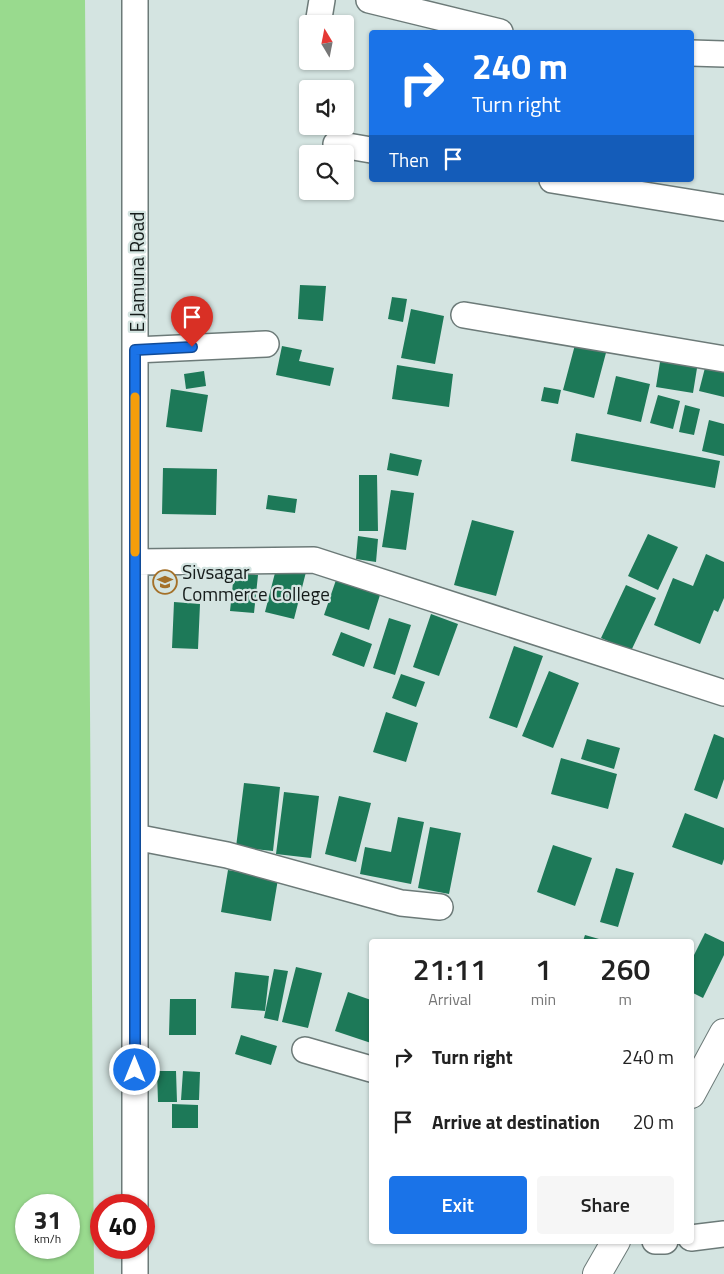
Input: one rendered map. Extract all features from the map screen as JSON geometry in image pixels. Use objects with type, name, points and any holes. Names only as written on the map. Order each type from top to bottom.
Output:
[{"type":"highway","points":[[694,1088],[724,1033]]},
{"type":"highway","points":[[597,1274],[614,1244]]},
{"type":"street","name":"E Jamuna Road","points":[[135,0],[135,1194]]},
{"type":"street","points":[[320,15],[322,0]]},
{"type":"street","points":[[369,0],[492,30]]},
{"type":"street","points":[[694,53],[724,54]]},
{"type":"street","points":[[336,144],[369,150]]},
{"type":"street","points":[[564,182],[724,208]]},
{"type":"street","points":[[464,315],[724,359]]},
{"type":"street","points":[[135,350],[266,344]]},
{"type":"street","points":[[135,562],[314,560],[724,693]]},
{"type":"street","points":[[134,837],[227,855],[400,903],[440,907]]},
{"type":"street","points":[[305,1050],[369,1068]]},
{"type":"street","points":[[694,1238],[724,1234]]},
{"type":"street","points":[[135,1259],[135,1274]]},
{"type":"green space","points":[[0,0],[85,0],[93,1194],[90,1194],[90,1259],[94,1259],[94,1274],[0,1274]]},
{"type":"building","points":[[300,285],[326,286],[323,321],[298,319]]},
{"type":"building","points":[[392,297],[407,299],[403,322],[388,319]]},
{"type":"building","points":[[411,309],[444,316],[435,364],[401,358]]},
{"type":"building","points":[[576,341],[607,349],[594,398],[563,390]]},
{"type":"building","points":[[282,346],[302,350],[299,361],[334,368],[330,386],[276,375]]},
{"type":"building","points":[[661,356],[698,362],[693,393],[656,387]]},
{"type":"building","points":[[707,360],[724,364],[724,397],[699,391]]},
{"type":"building","points":[[397,365],[453,374],[449,407],[392,399]]},
{"type":"building","points":[[204,371],[206,386],[186,389],[184,374]]},
{"type":"building","points":[[616,376],[650,384],[641,422],[607,414]]},
{"type":"building","points":[[544,387],[561,390],[558,404],[541,401]]},
{"type":"building","points":[[171,389],[208,395],[202,432],[166,427]]},
{"type":"building","points":[[658,395],[680,401],[673,429],[650,423]]},
{"type":"building","points":[[685,405],[700,409],[694,435],[679,432]]},
{"type":"building","points":[[709,420],[724,424],[724,456],[702,451]]},
{"type":"building","points":[[576,433],[720,461],[715,488],[571,461]]},
{"type":"building","points":[[390,453],[422,460],[418,476],[387,470]]},
{"type":"building","points":[[163,468],[217,469],[216,515],[162,514]]},
{"type":"building","points":[[359,475],[377,475],[378,531],[359,531]]},
{"type":"building","points":[[391,490],[414,493],[406,550],[382,547]]},
{"type":"building","points":[[268,495],[297,499],[295,513],[266,509]]},
{"type":"building","points":[[472,520],[514,531],[496,596],[454,585]]},
{"type":"building","points":[[648,534],[678,547],[658,590],[628,576]]},
{"type":"building","points":[[358,536],[378,539],[376,562],[356,559]]},
{"type":"building","points":[[706,554],[724,562],[724,598],[718,612],[714,610],[700,644],[654,625],[673,578],[693,586]]},
{"type":"building","points":[[277,565],[306,572],[294,619],[265,612]]},
{"type":"building","points":[[234,573],[258,575],[254,613],[230,611]]},
{"type":"building","points":[[336,580],[380,595],[369,630],[324,615]]},
{"type":"building","points":[[626,585],[656,598],[631,651],[601,638]]},
{"type":"building","points":[[174,602],[200,604],[198,649],[172,648]]},
{"type":"building","points":[[431,614],[458,624],[439,676],[413,667]]},
{"type":"building","points":[[389,618],[411,625],[395,675],[373,668]]},
{"type":"building","points":[[341,632],[372,644],[364,667],[332,655]]},
{"type":"building","points":[[514,646],[543,656],[517,728],[489,718]]},
{"type":"building","points":[[549,671],[579,683],[553,748],[522,736]]},
{"type":"building","points":[[401,674],[425,682],[416,707],[392,698]]},
{"type":"building","points":[[386,712],[418,723],[406,762],[373,752]]},
{"type":"building","points":[[714,734],[724,738],[724,779],[717,799],[694,790]]},
{"type":"building","points":[[587,739],[620,748],[614,769],[581,759]]},
{"type":"building","points":[[561,758],[617,774],[608,809],[551,794]]},
{"type":"building","points":[[244,783],[280,787],[273,851],[236,847]]},
{"type":"building","points":[[284,792],[319,796],[311,858],[276,854]]},
{"type":"building","points":[[339,796],[371,803],[356,862],[325,854]]},
{"type":"building","points":[[685,813],[724,828],[724,859],[722,865],[672,847]]},
{"type":"building","points":[[398,817],[424,822],[411,884],[360,874],[365,847],[391,852]]},
{"type":"building","points":[[430,827],[461,833],[449,894],[418,888]]},
{"type":"building","points":[[553,845],[592,858],[575,906],[537,892]]},
{"type":"building","points":[[616,868],[634,873],[618,927],[600,922]]},
{"type":"building","points":[[228,870],[278,879],[271,921],[221,912]]},
{"type":"building","points":[[705,933],[724,942],[724,955],[703,998],[694,994],[694,955]]},
{"type":"building","points":[[585,935],[599,939],[584,939]]},
{"type":"building","points":[[296,967],[322,973],[308,1028],[282,1022]]},
{"type":"building","points":[[274,969],[288,971],[278,1021],[264,1018]]},
{"type":"building","points":[[235,972],[269,976],[265,1011],[231,1008]]},
{"type":"building","points":[[348,992],[369,999],[369,1042],[335,1031]]},
{"type":"building","points":[[170,999],[196,999],[196,1035],[169,1035]]},
{"type":"building","points":[[241,1035],[277,1046],[271,1065],[235,1054]]},
{"type":"building","points":[[157,1071],[176,1071],[177,1102],[158,1102]]},
{"type":"building","points":[[183,1071],[200,1072],[199,1100],[181,1100]]},
{"type":"building","points":[[172,1104],[198,1105],[198,1128],[172,1128]]},
{"type":"slow traffic","points":[[135,397],[135,552]]},
{"type":"place","name":"Sivsagar Commerce College","points":[[165,582]]},
{"type":"route","points":[[135,1070],[135,350],[192,347]]}]
